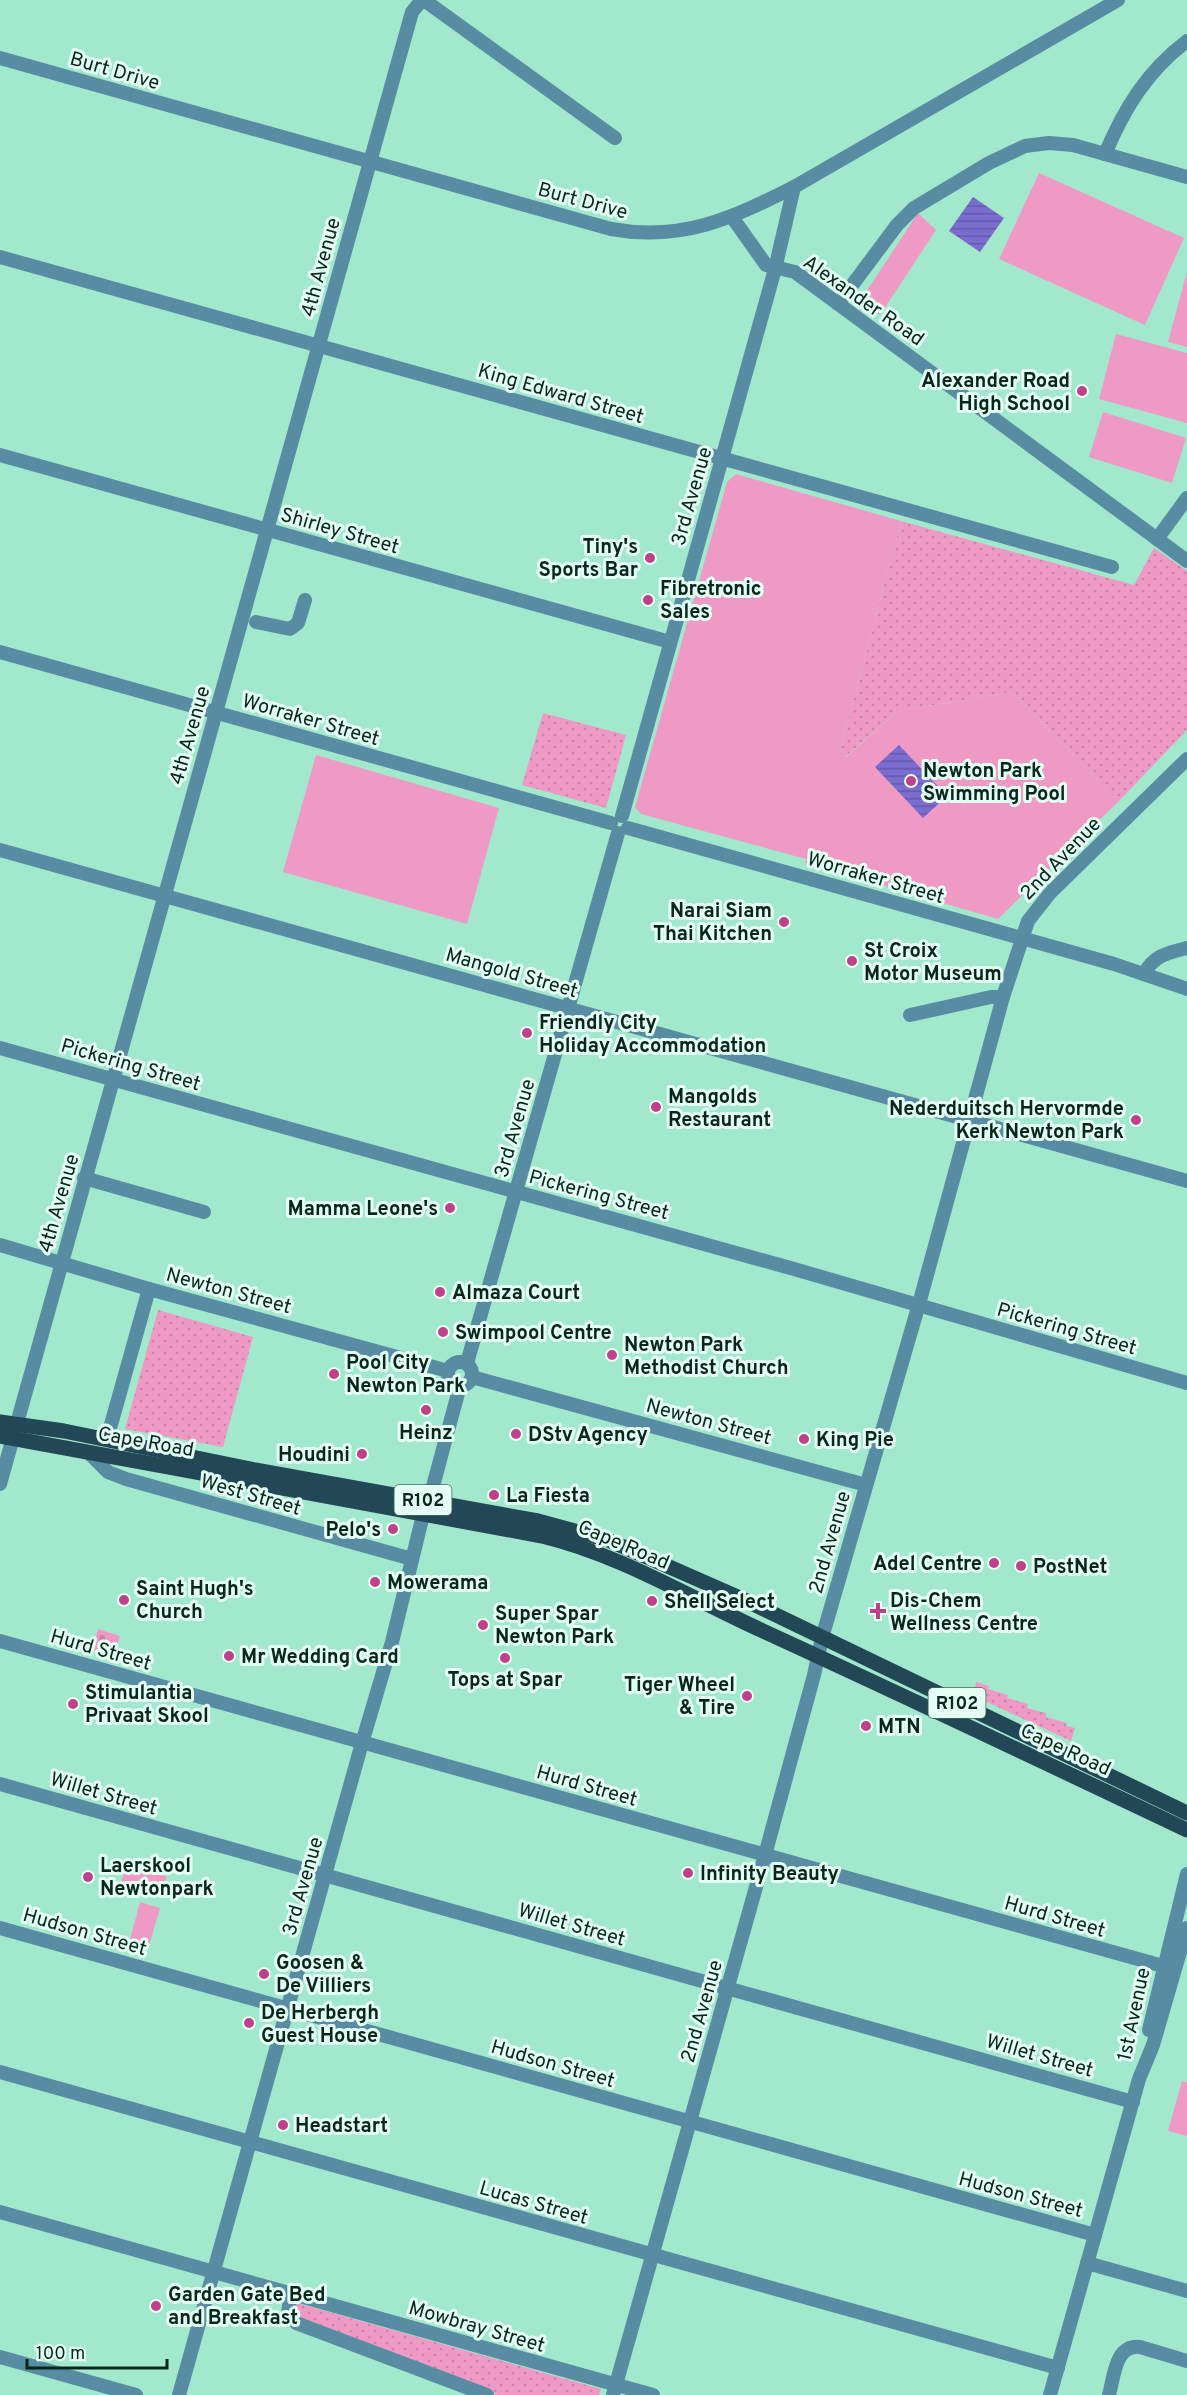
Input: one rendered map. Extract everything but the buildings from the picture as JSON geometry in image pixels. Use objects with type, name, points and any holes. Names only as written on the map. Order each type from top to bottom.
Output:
[{"type":"main road","name":"Cape Road","points":[[0,1422],[10,1433],[88,1452],[426,1508],[538,1521],[608,1540],[747,1601],[1187,1814]]},
{"type":"main road","name":"Cape Road","points":[[10,1433],[107,1439],[426,1508],[583,1547],[612,1558],[1187,1830]]},
{"type":"street","points":[[423,0],[615,138]]},
{"type":"street","name":"4th Avenue","points":[[0,1484],[10,1433],[114,1079],[369,161],[412,12],[423,0]]},
{"type":"street","name":"Burt Drive","points":[[0,58],[627,232],[668,233],[732,217],[794,187],[1118,0]]},
{"type":"street","points":[[1105,154],[1126,108],[1137,91],[1164,61],[1187,41]]},
{"type":"street","points":[[838,304],[904,217],[914,208],[1011,152],[1042,144],[1073,145],[1187,177]]},
{"type":"street","name":"3rd Avenue","points":[[467,1363],[517,1192],[775,268],[794,187]]},
{"type":"street","name":"Alexander Road","points":[[732,217],[763,262],[775,268],[795,272],[1187,561]]},
{"type":"street","name":"King Edward Street","points":[[0,257],[1112,567]]},
{"type":"street","name":"Shirley Street","points":[[0,455],[670,642]]},
{"type":"street","points":[[1157,539],[1187,498]]},
{"type":"street","points":[[256,622],[283,629],[295,627],[305,600]]},
{"type":"street","name":"Worraker Street","points":[[0,652],[1114,964],[1187,979]]},
{"type":"street","name":"2nd Avenue","points":[[615,2390],[765,1855],[822,1638],[1022,938],[1028,921],[1041,902],[1187,759]]},
{"type":"street","name":"Mangold Street","points":[[0,850],[1187,1181]]},
{"type":"street","points":[[1145,971],[1160,956],[1187,948]]},
{"type":"street","name":"Worraker Street","points":[[1145,971],[1187,989]]},
{"type":"street","points":[[910,1015],[991,997],[1004,997]]},
{"type":"street","name":"Pickering Street","points":[[0,1048],[919,1304],[1187,1383]]},
{"type":"street","points":[[84,1178],[204,1212]]},
{"type":"street","name":"Newton Street","points":[[0,1245],[149,1289],[448,1371]]},
{"type":"street","points":[[107,1439],[149,1289]]},
{"type":"street","points":[[456,1362],[467,1363],[472,1370],[472,1377],[470,1382],[460,1386],[450,1382],[448,1371],[456,1362]]},
{"type":"street","name":"Newton Street","points":[[472,1377],[866,1485]]},
{"type":"street","name":"3rd Avenue","points":[[179,2395],[392,1642],[412,1559],[460,1386]]},
{"type":"street","name":"West Street","points":[[88,1452],[110,1472],[169,1491],[412,1559]]},
{"type":"street","name":"Hurd Street","points":[[0,1641],[1175,1972]]},
{"type":"street","name":"Willet Street","points":[[0,1784],[1133,2102]]},
{"type":"street","name":"1st Avenue","points":[[1175,1972],[1187,1874]]},
{"type":"street","name":"Hudson Street","points":[[0,1928],[1095,2235]]},
{"type":"street","name":"1st Avenue","points":[[1133,2102],[1187,1928]]},
{"type":"street","name":"Lucas Street","points":[[0,2072],[1058,2368]]},
{"type":"street","points":[[1050,2395],[1133,2102]]},
{"type":"street","name":"Mowbray Street","points":[[0,2212],[291,2294],[615,2390],[652,2395]]},
{"type":"street","points":[[1087,2263],[1187,2291]]},
{"type":"street","points":[[291,2294],[288,2313],[296,2323],[488,2395]]},
{"type":"street","points":[[1109,2395],[1119,2359],[1126,2348],[1140,2347],[1187,2361]]},
{"type":"street","points":[[0,2357],[136,2395]]},
{"type":"green space","points":[[1039,173],[1184,238],[1145,325],[999,259]]},
{"type":"green space","points":[[918,213],[936,230],[880,315],[862,298]]},
{"type":"green space","points":[[1187,272],[1187,347],[1168,342]]},
{"type":"green space","points":[[1116,334],[1187,353],[1187,423],[1099,399]]},
{"type":"green space","points":[[1103,412],[1186,438],[1172,483],[1089,457]]},
{"type":"green space","points":[[736,474],[901,521],[839,756],[846,757],[898,711],[1012,692],[1118,802],[998,919],[805,863],[806,859],[641,814],[635,807],[727,482]]},
{"type":"green space","points":[[901,521],[1134,585],[1154,548],[1187,571],[1187,730],[1118,802],[1012,692],[898,711],[845,757],[839,756]]},
{"type":"green space","points":[[543,713],[626,735],[606,808],[522,785]]},
{"type":"green space","points":[[316,755],[499,808],[467,924],[283,872]]},
{"type":"green space","points":[[158,1310],[253,1337],[223,1447],[125,1429]]},
{"type":"green space","points":[[98,1629],[120,1636],[113,1656],[92,1650]]},
{"type":"green space","points":[[976,1682],[989,1686],[988,1689],[1008,1695],[1007,1698],[1028,1704],[1027,1708],[1046,1713],[1046,1717],[1067,1723],[1066,1726],[1075,1728],[1071,1741],[974,1696]]},
{"type":"green space","points":[[126,1865],[167,1877],[161,1897],[120,1886]]},
{"type":"green space","points":[[140,1902],[160,1908],[148,1949],[129,1943]]},
{"type":"green space","points":[[1182,2081],[1187,2082],[1187,2136],[1168,2131]]},
{"type":"green space","points":[[297,2303],[601,2389],[599,2395],[498,2395],[295,2320],[292,2305]]},
{"type":"shaded area","points":[[973,197],[1004,218],[980,252],[949,231]]},
{"type":"shaded area","name":"Newton Park Swimming Pool","points":[[899,745],[947,796],[923,818],[875,767]]},
{"type":"place","name":"Alexander Road High School","points":[[1082,391]]},
{"type":"place","name":"Tiny's Sports Bar","points":[[650,558]]},
{"type":"place","name":"Fibretronic Sales","points":[[648,600]]},
{"type":"place","name":"Newton Park Swimming Pool","points":[[911,781]]},
{"type":"place","name":"Narai Siam Thai Kitchen","points":[[784,922]]},
{"type":"place","name":"St Croix Motor Museum","points":[[852,961]]},
{"type":"place","name":"Friendly City Holiday Accommodation","points":[[527,1033]]},
{"type":"place","name":"Mangolds Restaurant","points":[[656,1107]]},
{"type":"place","name":"Nederduitsch Hervormde Kerk Newton Park","points":[[1136,1120]]},
{"type":"place","name":"Mamma Leone's","points":[[450,1208]]},
{"type":"place","name":"Almaza Court","points":[[440,1292]]},
{"type":"place","name":"Swimpool Centre","points":[[443,1332]]},
{"type":"place","name":"Newton Park Methodist Church","points":[[612,1355]]},
{"type":"place","name":"Pool City Newton Park","points":[[334,1374]]},
{"type":"place","name":"Heinz","points":[[426,1410]]},
{"type":"place","name":"DStv Agency","points":[[516,1434]]},
{"type":"place","name":"King Pie","points":[[804,1439]]},
{"type":"place","name":"Houdini","points":[[362,1454]]},
{"type":"place","name":"La Fiesta","points":[[494,1495]]},
{"type":"place","name":"Pelo's","points":[[393,1529]]},
{"type":"place","name":"Adel Centre","points":[[994,1563]]},
{"type":"place","name":"PostNet","points":[[1021,1566]]},
{"type":"place","name":"Mowerama","points":[[375,1582]]},
{"type":"place","name":"Saint Hugh's Church","points":[[124,1600]]},
{"type":"place","name":"Shell Select","points":[[652,1601]]},
{"type":"place","name":"Dis-Chem Wellness Centre","points":[[878,1611]]},
{"type":"place","name":"Super Spar Newton Park","points":[[483,1625]]},
{"type":"place","name":"Mr Wedding Card","points":[[229,1656]]},
{"type":"place","name":"Tops at Spar","points":[[505,1658]]},
{"type":"place","name":"Tiger Wheel & Tire","points":[[747,1696]]},
{"type":"place","name":"Stimulantia Privaat Skool","points":[[73,1704]]},
{"type":"place","name":"MTN","points":[[866,1726]]},
{"type":"place","name":"Infinity Beauty","points":[[688,1873]]},
{"type":"place","name":"Laerskool Newtonpark","points":[[88,1877]]},
{"type":"place","name":"Goosen & De Villiers","points":[[264,1974]]},
{"type":"place","name":"De Herbergh Guest House","points":[[249,2023]]},
{"type":"place","name":"Headstart","points":[[283,2125]]},
{"type":"place","name":"Garden Gate Bed and Breakfast","points":[[156,2306]]}]
